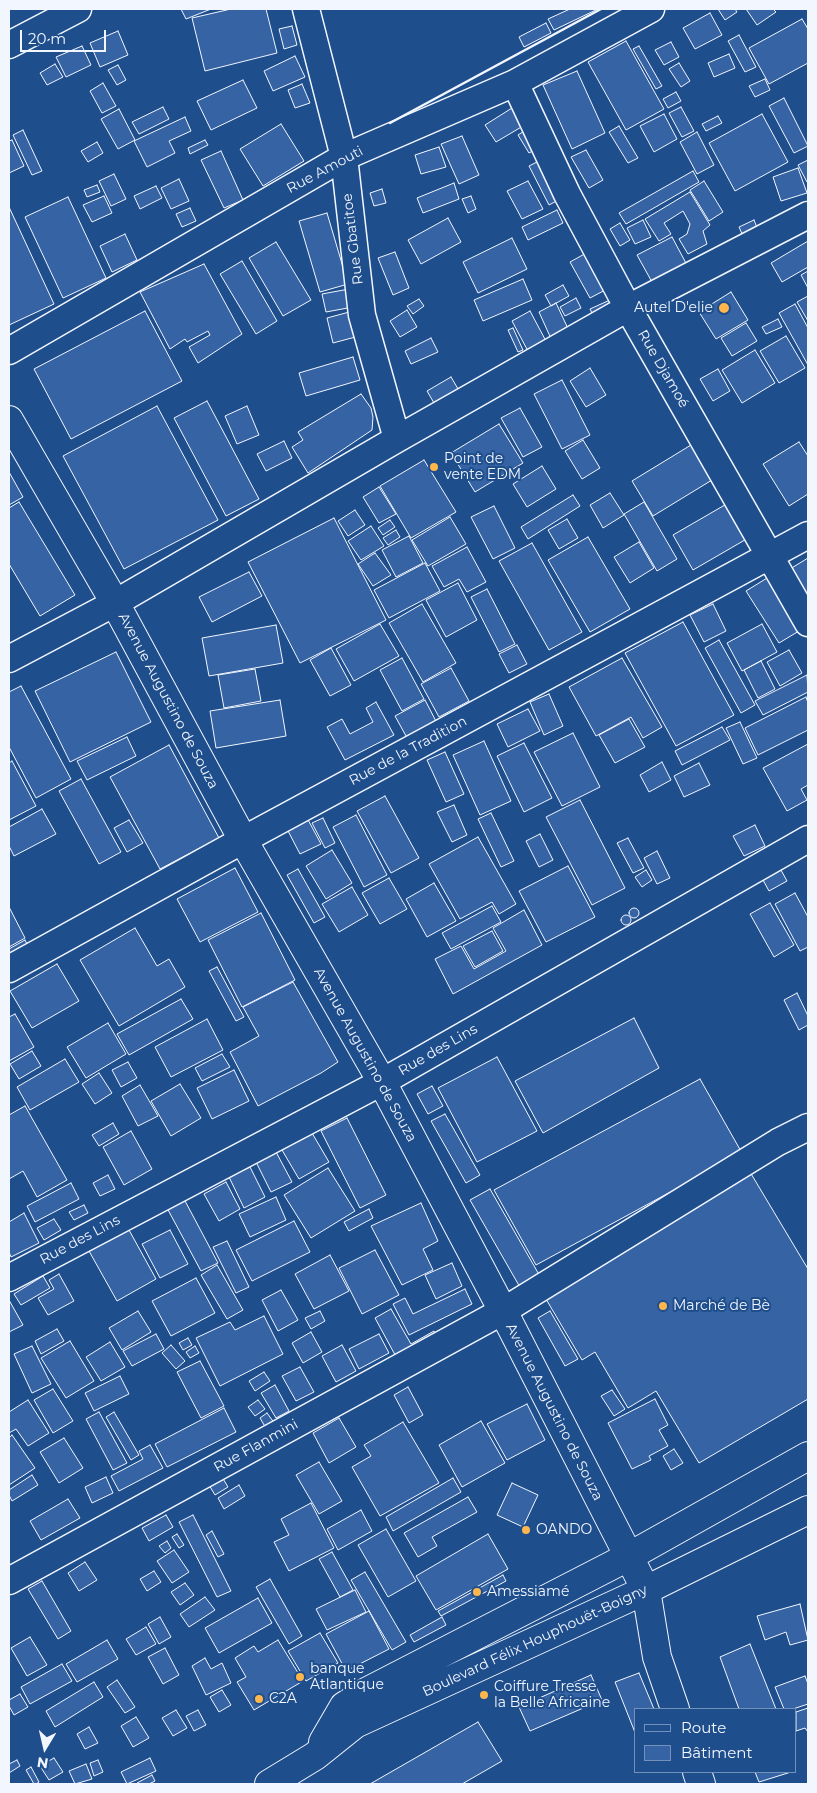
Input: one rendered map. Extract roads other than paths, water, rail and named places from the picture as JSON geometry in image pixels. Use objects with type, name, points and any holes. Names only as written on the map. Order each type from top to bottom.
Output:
[{"type":"main road","name":"Avenue Augustino de Souza","points":[[9,420],[115,603],[243,840],[382,1082],[503,1311],[646,1590],[657,1656],[675,1708]]},
{"type":"main road","points":[[315,1756],[344,1706],[360,1696],[435,1655],[628,1556],[808,1456]]},
{"type":"main road","name":"Boulevard Félix Houphouët-Boigny","points":[[270,1784],[315,1756],[355,1724],[646,1590],[808,1510]]},
{"type":"street","points":[[9,45],[78,9]]},
{"type":"street","name":"Rue Gbatitoe","points":[[306,9],[344,157],[362,315],[397,439]]},
{"type":"street","name":"Rue Amouti","points":[[9,351],[344,157],[515,83],[650,9]]},
{"type":"street","name":"Rue Djamoé","points":[[515,83],[567,194],[628,308],[808,623]]},
{"type":"street","points":[[9,659],[115,603],[397,439],[628,308],[808,215]]},
{"type":"street","name":"Rue de la Tradition","points":[[9,969],[243,840],[808,535]]},
{"type":"street","name":"Rue des Lins","points":[[9,1278],[382,1082],[808,840]]},
{"type":"street","name":"Rue Flanmini","points":[[9,1581],[503,1311],[770,1147],[808,1127]]},
{"type":"place","name":"Autel D'elie","points":[[724,308]]},
{"type":"place","name":"Point de vente EDM","points":[[434,467]]},
{"type":"place","name":"Marché de Bè","points":[[663,1306]]},
{"type":"place","name":"OANDO","points":[[526,1530]]},
{"type":"place","name":"Amessiamé","points":[[477,1592]]},
{"type":"place","name":"banque Atlantique","points":[[300,1677]]},
{"type":"place","name":"Coiffure Tresse la Belle Africaine","points":[[484,1695]]},
{"type":"place","name":"C2A","points":[[259,1699]]}]
